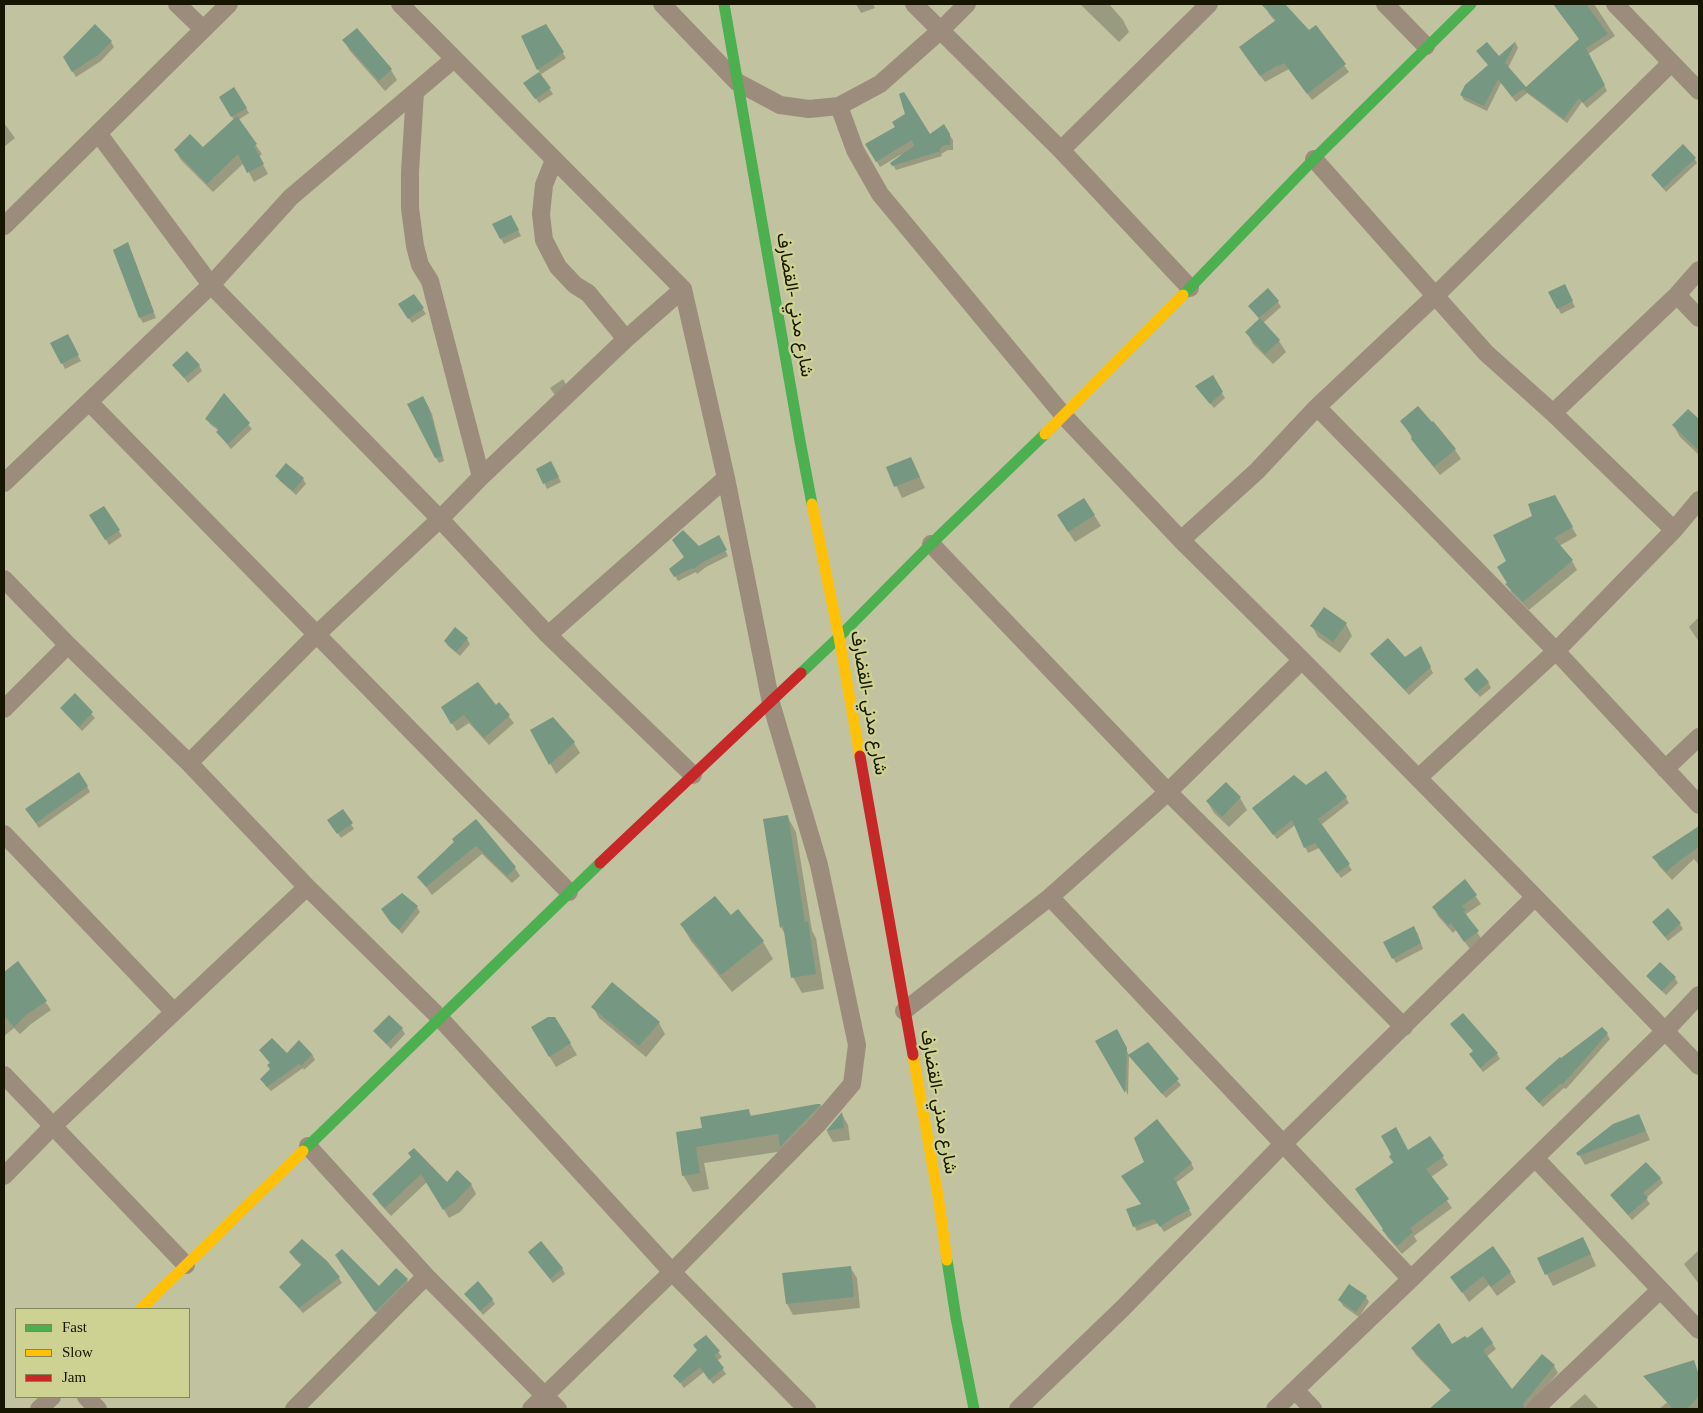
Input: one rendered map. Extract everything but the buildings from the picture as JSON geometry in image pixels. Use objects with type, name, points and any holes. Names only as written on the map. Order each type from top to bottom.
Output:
[{"type":"main road","name":"شارع مدني -القضارف","points":[[724,4],[800,441],[839,637],[938,1196],[956,1318],[974,1409]]},
{"type":"main road","points":[[142,1308],[568,892],[839,637],[931,544],[1064,416],[1314,159],[1426,46],[1471,4]]},
{"type":"street","points":[[177,4],[203,29]]},
{"type":"street","points":[[4,226],[229,4]]},
{"type":"street","points":[[400,4],[683,289],[726,478],[771,703],[819,865],[857,1045],[852,1084],[818,1124],[672,1272],[530,1409]]},
{"type":"street","points":[[662,4],[737,82],[780,105],[809,109],[839,106],[880,84],[941,30],[967,4]]},
{"type":"street","points":[[914,4],[1060,150],[1190,288]]},
{"type":"street","points":[[1060,150],[1209,4]]},
{"type":"street","points":[[1385,4],[1426,46]]},
{"type":"street","points":[[1615,4],[1699,91]]},
{"type":"street","points":[[4,483],[211,285],[291,197],[454,59]]},
{"type":"street","points":[[1181,540],[1256,470],[1317,407],[1435,296],[1672,63]]},
{"type":"street","points":[[415,92],[410,172],[410,208],[415,246],[420,265],[430,281],[481,477]]},
{"type":"street","points":[[839,106],[855,150],[880,194],[1064,416],[1181,540],[1535,896],[1699,1066]]},
{"type":"street","points":[[98,133],[211,285],[440,519],[548,635],[693,775]]},
{"type":"street","points":[[1314,159],[1486,353],[1553,412],[1674,530]]},
{"type":"street","points":[[554,160],[544,185],[541,214],[544,240],[558,267],[575,285],[588,294],[626,339]]},
{"type":"street","points":[[1553,412],[1677,294],[1699,270]]},
{"type":"street","points":[[189,763],[317,634],[440,519],[481,477],[626,339],[683,289]]},
{"type":"street","points":[[1677,294],[1699,318]]},
{"type":"street","points":[[89,402],[568,892]]},
{"type":"street","points":[[1317,407],[1556,651],[1699,805]]},
{"type":"street","points":[[548,635],[726,478]]},
{"type":"street","points":[[1418,778],[1556,651],[1674,530],[1699,500]]},
{"type":"street","points":[[931,544],[1168,792],[1404,1027]]},
{"type":"street","points":[[4,579],[68,645],[189,763],[306,886],[439,1017],[672,1272],[808,1409]]},
{"type":"street","points":[[4,709],[68,645]]},
{"type":"street","points":[[904,1011],[1050,897],[1168,792],[1302,660]]},
{"type":"street","points":[[1666,769],[1699,737]]},
{"type":"street","points":[[4,834],[174,1012]]},
{"type":"street","points":[[4,1176],[53,1126],[306,886]]},
{"type":"street","points":[[1018,1409],[1123,1308],[1283,1144],[1535,896]]},
{"type":"street","points":[[1050,897],[1412,1279]]},
{"type":"street","points":[[1275,1409],[1412,1279],[1699,995]]},
{"type":"street","points":[[4,1074],[186,1265]]},
{"type":"street","points":[[308,1146],[426,1276],[558,1409]]},
{"type":"street","points":[[1535,1158],[1699,1330]]},
{"type":"street","points":[[294,1409],[426,1276]]},
{"type":"street","points":[[1535,1409],[1660,1290]]},
{"type":"street","points":[[1295,1390],[1313,1409]]},
{"type":"street","points":[[39,1409],[51,1398]]},
{"type":"street","points":[[87,1398],[98,1409]]},
{"type":"traffic: fast","points":[[724,4],[812,504]]},
{"type":"traffic: fast","points":[[1183,295],[1314,159],[1471,4]]},
{"type":"traffic: fast","points":[[801,673],[1045,434]]},
{"type":"traffic: fast","points":[[303,1151],[600,863]]},
{"type":"traffic: fast","points":[[947,1260],[974,1409]]},
{"type":"traffic: slow","points":[[1045,434],[1183,295]]},
{"type":"traffic: slow","points":[[812,504],[839,637],[860,756]]},
{"type":"traffic: slow","points":[[913,1055],[938,1196],[947,1260]]},
{"type":"traffic: slow","points":[[142,1308],[303,1151]]},
{"type":"traffic: jam","points":[[600,863],[801,673]]},
{"type":"traffic: jam","points":[[860,756],[913,1055]]}]
